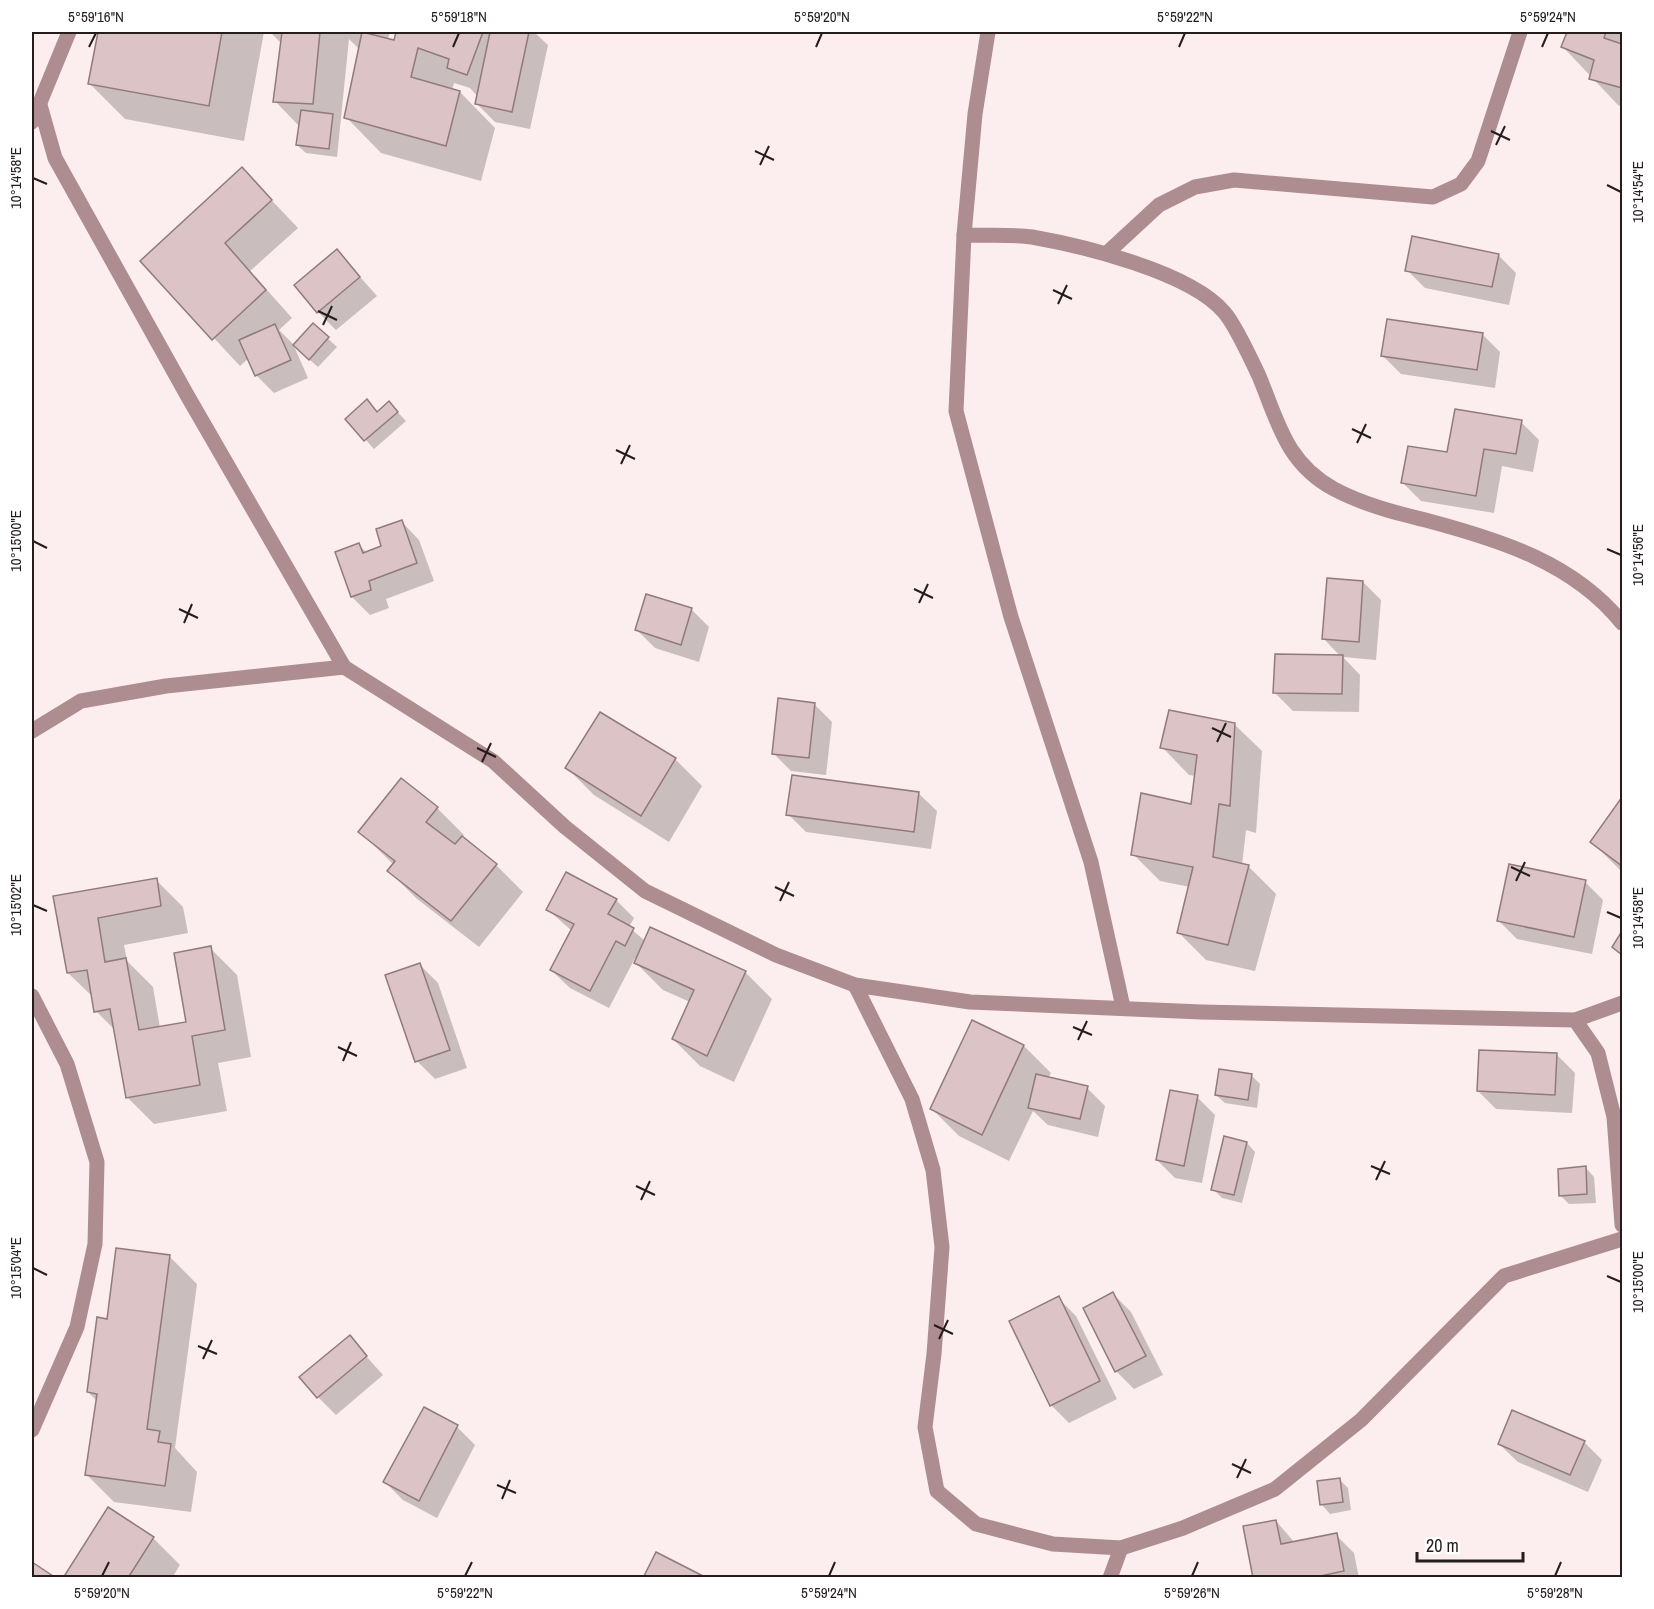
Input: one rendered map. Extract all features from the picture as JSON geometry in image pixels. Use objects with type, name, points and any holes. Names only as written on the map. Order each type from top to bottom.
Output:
[{"type":"street","points":[[32,122],[69,32]]},
{"type":"street","points":[[988,32],[975,114],[964,235],[956,411],[1011,616],[1091,862],[1123,1007]]},
{"type":"street","points":[[1107,253],[1159,205],[1196,187],[1234,180],[1433,197],[1461,184],[1478,161],[1520,32]]},
{"type":"street","points":[[40,105],[55,158],[187,395],[344,667],[493,761],[565,827],[645,891],[776,955],[855,985],[969,1002],[1202,1012],[1575,1020],[1623,1003]]},
{"type":"street","points":[[964,235],[1030,237],[1107,253],[1185,283],[1224,312],[1258,375],[1273,418],[1299,462],[1334,489],[1378,508],[1508,543],[1569,574],[1622,621]]},
{"type":"street","points":[[32,731],[81,701],[166,686],[344,667]]},
{"type":"street","points":[[855,985],[912,1099],[933,1170],[942,1247],[934,1354],[925,1426],[937,1491],[976,1524],[1053,1544],[1121,1548],[1183,1528],[1275,1489],[1361,1420],[1504,1276],[1623,1239]]},
{"type":"street","points":[[32,996],[67,1064],[97,1162],[94,1244],[77,1327],[32,1430]]},
{"type":"street","points":[[1575,1020],[1598,1053],[1614,1117],[1623,1225]]},
{"type":"street","points":[[1110,1578],[1121,1548]]},
{"type":"building","points":[[98,32],[222,32],[209,106],[88,84]]},
{"type":"building","points":[[282,32],[320,32],[313,104],[273,102]]},
{"type":"building","points":[[362,32],[394,40],[396,32],[483,32],[467,75],[447,68],[449,59],[418,48],[411,77],[460,91],[446,146],[344,118]]},
{"type":"building","points":[[490,32],[529,32],[512,112],[475,104]]},
{"type":"building","points":[[1567,32],[1606,32],[1604,38],[1622,44],[1622,88],[1589,79],[1594,60],[1561,47]]},
{"type":"building","points":[[301,110],[333,114],[329,149],[296,145]]},
{"type":"building","points":[[242,167],[272,200],[225,243],[266,290],[212,340],[140,261]]},
{"type":"building","points":[[1412,236],[1499,254],[1492,287],[1405,271]]},
{"type":"building","points":[[337,249],[360,277],[317,313],[294,285]]},
{"type":"building","points":[[1387,319],[1483,333],[1477,370],[1381,356]]},
{"type":"building","points":[[313,323],[329,337],[309,360],[293,345]]},
{"type":"building","points":[[275,324],[291,360],[255,376],[239,340]]},
{"type":"building","points":[[367,399],[377,412],[389,401],[398,412],[364,441],[345,419]]},
{"type":"building","points":[[1455,409],[1522,420],[1516,454],[1484,449],[1476,496],[1401,483],[1408,446],[1447,452]]},
{"type":"building","points":[[402,520],[417,563],[369,581],[371,590],[351,597],[335,552],[359,543],[363,553],[381,546],[376,529]]},
{"type":"building","points":[[1327,578],[1363,581],[1359,642],[1322,639]]},
{"type":"building","points":[[646,594],[692,608],[681,645],[635,630]]},
{"type":"building","points":[[1275,654],[1343,655],[1342,694],[1273,693]]},
{"type":"building","points":[[778,698],[815,703],[809,758],[772,754]]},
{"type":"building","points":[[1169,710],[1235,723],[1230,806],[1219,804],[1213,857],[1249,865],[1228,945],[1177,933],[1193,867],[1131,855],[1141,793],[1191,804],[1197,755],[1160,748]]},
{"type":"building","points":[[600,712],[676,758],[641,816],[565,768]]},
{"type":"building","points":[[792,775],[919,792],[914,832],[786,815]]},
{"type":"building","points":[[401,778],[438,807],[426,822],[455,844],[462,836],[497,864],[451,921],[387,871],[395,861],[358,832]]},
{"type":"building","points":[[1622,797],[1622,866],[1590,842]]},
{"type":"building","points":[[1509,864],[1586,880],[1574,937],[1497,921]]},
{"type":"building","points":[[566,872],[617,899],[608,914],[634,928],[625,946],[616,941],[590,991],[550,970],[574,924],[546,910]]},
{"type":"building","points":[[157,878],[161,906],[98,918],[105,962],[126,958],[139,1030],[186,1022],[174,953],[211,946],[225,1030],[192,1036],[200,1085],[126,1098],[110,1009],[94,1012],[87,970],[67,973],[53,896]]},
{"type":"building","points":[[650,927],[746,971],[707,1056],[672,1039],[694,990],[634,963]]},
{"type":"building","points":[[1622,931],[1622,955],[1612,947]]},
{"type":"building","points":[[420,963],[450,1050],[415,1062],[385,975]]},
{"type":"building","points":[[972,1020],[1024,1045],[982,1135],[930,1109]]},
{"type":"building","points":[[1479,1050],[1557,1053],[1555,1095],[1477,1091]]},
{"type":"building","points":[[1219,1069],[1252,1074],[1248,1100],[1215,1095]]},
{"type":"building","points":[[1036,1074],[1088,1086],[1080,1119],[1028,1108]]},
{"type":"building","points":[[1170,1090],[1198,1095],[1184,1166],[1156,1160]]},
{"type":"building","points":[[1224,1136],[1247,1142],[1234,1195],[1211,1190]]},
{"type":"building","points":[[1586,1166],[1587,1194],[1559,1196],[1558,1169]]},
{"type":"building","points":[[116,1248],[170,1255],[147,1429],[160,1431],[158,1442],[171,1444],[165,1486],[85,1475],[97,1394],[87,1392],[97,1317],[107,1319]]},
{"type":"building","points":[[1113,1292],[1146,1356],[1115,1372],[1083,1308]]},
{"type":"building","points":[[1059,1296],[1100,1381],[1050,1406],[1009,1321]]},
{"type":"building","points":[[350,1335],[367,1356],[317,1398],[299,1377]]},
{"type":"building","points":[[424,1407],[458,1425],[419,1501],[383,1482]]},
{"type":"building","points":[[1512,1410],[1585,1441],[1570,1475],[1498,1444]]},
{"type":"building","points":[[1340,1478],[1343,1502],[1320,1505],[1317,1481]]},
{"type":"building","points":[[108,1507],[154,1537],[128,1578],[63,1578]]},
{"type":"building","points":[[1276,1520],[1281,1544],[1337,1533],[1344,1571],[1311,1578],[1253,1578],[1243,1526]]},
{"type":"building","points":[[656,1552],[707,1578],[643,1578]]},
{"type":"building","points":[[32,1562],[56,1578],[32,1578]]}]
